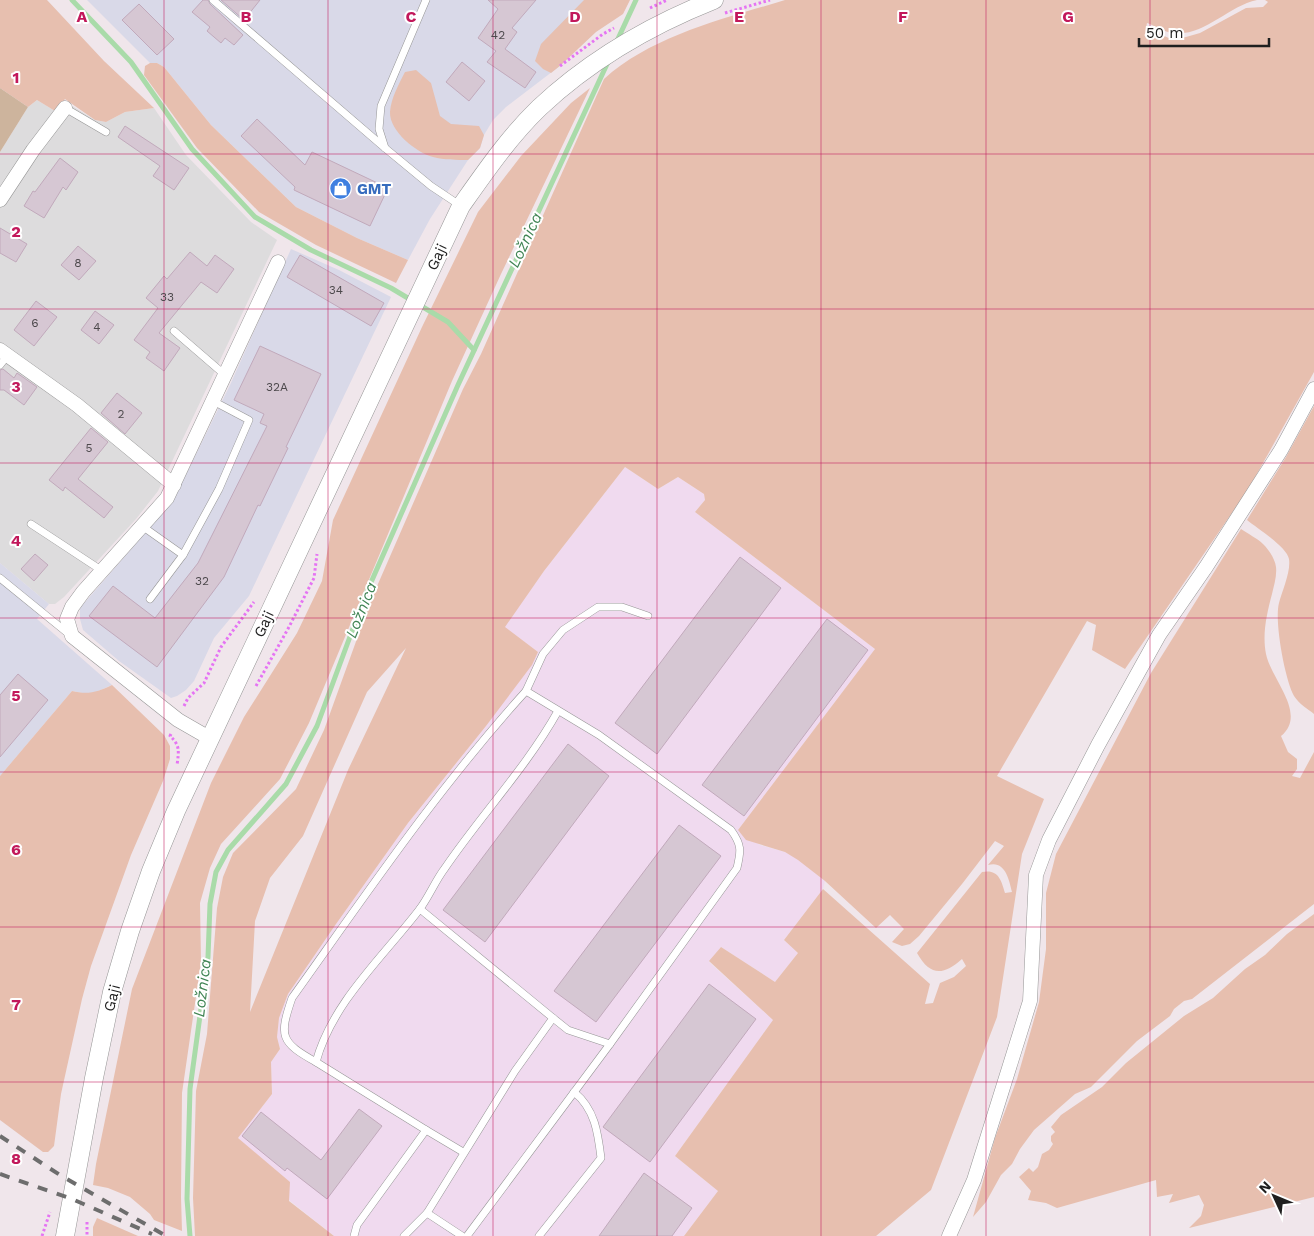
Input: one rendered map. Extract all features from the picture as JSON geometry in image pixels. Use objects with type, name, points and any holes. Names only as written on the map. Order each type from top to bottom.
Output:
[{"type":"street","name":"Gaji","points":[[65,1236],[112,992],[130,931],[151,871],[176,812],[277,595],[461,206],[504,146],[539,108],[586,70],[649,30],[714,0]]},
{"type":"street","points":[[0,200],[33,150],[65,108]]},
{"type":"street","points":[[211,739],[178,720],[72,636],[67,619],[72,607],[83,592],[167,498],[278,262]]},
{"type":"street","points":[[3,356],[77,405],[174,485]]},
{"type":"street","points":[[949,1236],[974,1180],[1030,1002],[1036,875],[1050,840],[1098,745],[1159,635],[1206,567],[1281,450],[1314,390]]},
{"type":"lane","points":[[214,0],[385,148],[431,186],[461,206]]},
{"type":"lane","points":[[385,148],[379,129],[380,106],[426,0]]},
{"type":"lane","points":[[65,108],[106,132]]},
{"type":"lane","points":[[174,330],[225,376]]},
{"type":"lane","points":[[150,599],[183,555],[219,489],[248,420],[213,401]]},
{"type":"lane","points":[[31,524],[102,570]]},
{"type":"lane","points":[[142,526],[183,555]]},
{"type":"lane","points":[[0,578],[72,636]]},
{"type":"lane","points":[[464,1152],[292,1048],[285,1039],[284,1021],[292,998],[408,834],[490,732],[526,691],[543,654],[563,630],[598,607],[622,607],[648,616]]},
{"type":"lane","points":[[467,1236],[610,1044],[737,868],[741,851],[737,838],[731,830],[599,735],[526,691]]},
{"type":"lane","points":[[316,1062],[320,1046],[330,1027],[362,978],[420,909],[444,868],[514,777],[558,711]]},
{"type":"lane","points":[[420,909],[568,1030],[610,1044]]},
{"type":"lane","points":[[404,1236],[427,1213],[515,1071],[553,1018]]},
{"type":"lane","points":[[539,1236],[601,1158],[598,1133],[590,1109],[574,1092]]},
{"type":"lane","points":[[354,1236],[357,1225],[426,1130]]},
{"type":"lane","points":[[427,1213],[462,1236]]},
{"type":"path","points":[[251,694],[314,578],[318,551]]},
{"type":"path","points":[[86,1216],[87,1236]]},
{"type":"shaded area","points":[[0,0],[47,0],[104,61],[154,108],[125,112],[106,122],[95,120],[65,99],[55,111],[37,100],[28,107],[0,88]]},
{"type":"shaded area","points":[[87,0],[604,0],[561,65],[506,107],[493,120],[484,135],[480,148],[468,160],[430,219],[408,260],[357,238],[296,207],[211,125],[164,67],[157,63],[150,63]]},
{"type":"shaded area","points":[[584,0],[630,0],[623,14],[596,32],[551,73],[543,69],[535,61],[541,44]]},
{"type":"shaded area","points":[[785,0],[1257,0],[1236,8],[1206,26],[1184,33],[1173,33],[1147,23],[1146,28],[1171,39],[1200,33],[1246,8],[1263,7],[1268,2],[1265,0],[1314,0],[1314,372],[1249,488],[1125,669],[1092,650],[1096,625],[1087,621],[997,776],[1044,799],[1022,854],[997,1017],[931,1190],[876,1236],[684,1236],[718,1191],[675,1156],[773,1020],[709,961],[721,947],[775,982],[798,953],[784,940],[823,889],[930,984],[925,1004],[933,1003],[940,983],[954,977],[966,966],[962,959],[943,971],[937,971],[927,966],[917,953],[982,872],[992,872],[998,876],[1005,893],[1012,892],[1008,876],[1002,868],[994,864],[988,865],[1004,846],[995,841],[919,936],[910,944],[902,946],[892,942],[904,929],[890,915],[876,928],[825,881],[798,860],[785,852],[746,840],[738,830],[875,649],[695,512],[705,500],[704,494],[678,477],[658,489],[625,467],[544,571],[505,627],[538,652],[532,665],[408,823],[288,994],[279,1018],[277,1037],[280,1049],[271,1062],[272,1094],[238,1138],[290,1182],[289,1201],[334,1236],[195,1236],[193,1198],[196,1091],[207,1034],[217,908],[223,877],[233,853],[296,789],[324,730],[371,600],[463,389],[481,354],[604,79],[644,51],[667,40],[690,30]],"holes":[[[406,648],[348,770],[250,1012],[255,921],[270,878],[303,836],[367,692]]]},
{"type":"shaded area","points":[[150,63],[157,63],[164,67],[211,125],[296,207],[357,238],[408,260],[396,283],[316,245],[259,212],[197,148],[144,75],[145,66]]},
{"type":"shaded area","points":[[416,70],[431,83],[440,116],[451,124],[479,126],[484,135],[480,148],[468,160],[442,159],[427,155],[405,140],[394,126],[390,112],[394,96],[405,72]]},
{"type":"shaded area","points":[[0,88],[28,107],[0,152]]},
{"type":"shaded area","points":[[590,88],[452,381],[309,723],[280,779],[221,844],[210,868],[200,903],[201,962],[182,1093],[182,1231],[154,1220],[150,1214],[130,1197],[108,1188],[93,1185],[132,989],[211,783],[244,717],[297,633],[322,581],[333,520],[422,327],[478,212],[521,156],[571,103]]},
{"type":"shaded area","points":[[37,100],[55,111],[64,101],[95,120],[106,122],[125,112],[154,108],[186,155],[251,222],[277,240],[158,491],[136,519],[64,597],[55,604],[49,604],[0,563],[0,152],[28,107]]},
{"type":"shaded area","points":[[291,249],[339,270],[391,297],[249,596],[214,638],[194,681],[186,690],[171,698],[119,661],[83,630],[80,608],[173,501],[230,385]]},
{"type":"shaded area","points":[[1314,406],[1314,714],[1294,696],[1287,677],[1281,650],[1278,612],[1288,575],[1289,559],[1277,543],[1247,520],[1286,457]]},
{"type":"shaded area","points":[[625,467],[658,489],[678,477],[704,494],[705,500],[695,512],[875,649],[738,830],[760,845],[785,852],[798,859],[825,881],[823,889],[784,940],[798,953],[775,982],[721,947],[709,962],[773,1020],[675,1156],[718,1191],[684,1236],[334,1236],[289,1200],[238,1138],[272,1094],[271,1062],[280,1049],[277,1037],[279,1018],[288,994],[408,823],[486,726],[538,652],[504,627],[544,571]]},
{"type":"shaded area","points":[[1241,529],[1263,544],[1275,564],[1276,577],[1268,609],[1265,646],[1269,664],[1289,707],[1291,717],[1288,727],[1281,736],[1288,752],[1297,759],[1297,769],[1292,776],[1300,778],[1314,752],[1314,904],[1192,999],[1184,1001],[1174,1009],[1170,1016],[1137,1041],[1091,1087],[1075,1094],[1034,1130],[1012,1164],[1001,1175],[986,1202],[973,1217],[995,1138],[1017,1079],[1039,1002],[1046,949],[1046,893],[1056,854],[1151,673]]},
{"type":"shaded area","points":[[0,563],[49,604],[37,619],[112,685],[94,693],[72,691],[0,776]]},
{"type":"shaded area","points":[[112,685],[164,735],[170,746],[170,759],[163,781],[131,855],[91,966],[61,1094],[54,1146],[48,1152],[43,1152],[0,1120],[0,776],[72,691],[93,692]]},
{"type":"shaded area","points":[[1314,914],[1314,1197],[1189,1228],[1201,1216],[1204,1205],[1199,1195],[1169,1203],[1173,1194],[1157,1197],[1156,1180],[1057,1208],[1046,1203],[1028,1200],[1031,1191],[1019,1177],[1029,1168],[1033,1172],[1038,1167],[1042,1154],[1049,1150],[1053,1144],[1051,1136],[1055,1132],[1051,1127],[1061,1115],[1102,1087],[1126,1063],[1184,1016],[1213,998],[1287,934]]},
{"type":"shaded area","points":[[97,1218],[138,1236],[93,1236],[93,1227]]},
{"type":"building","points":[[203,0],[208,0],[243,35],[234,45],[225,38],[221,43],[207,31],[210,27],[192,12]]},
{"type":"building","points":[[221,0],[260,0],[244,20]]},
{"type":"building","points":[[488,0],[536,0],[512,28],[517,32],[505,49],[536,72],[525,88],[487,62],[496,51],[478,38],[498,9]]},
{"type":"building","points":[[139,4],[174,39],[157,55],[122,20]]},
{"type":"building","points":[[462,62],[485,81],[469,101],[446,82]]},
{"type":"building","name":"GMT","points":[[257,119],[305,165],[312,152],[388,188],[370,226],[294,190],[295,187],[241,136]]},
{"type":"building","points":[[125,126],[189,168],[174,190],[153,176],[160,166],[118,137]]},
{"type":"building","points":[[60,158],[78,172],[66,190],[63,187],[44,218],[24,206],[33,191],[35,192]]},
{"type":"building","points":[[0,228],[27,244],[16,262],[0,253]]},
{"type":"building","points":[[78,246],[96,261],[79,280],[61,265]]},
{"type":"building","points":[[190,252],[207,266],[215,255],[234,269],[217,293],[201,282],[159,333],[180,348],[164,371],[146,358],[150,352],[134,340],[158,308],[146,298],[164,276],[167,279]]},
{"type":"building","points":[[300,255],[384,303],[371,326],[287,277]]},
{"type":"building","points":[[36,301],[57,317],[34,346],[14,330]]},
{"type":"building","points":[[95,311],[114,325],[99,344],[81,330]]},
{"type":"building","points":[[260,346],[321,374],[286,447],[288,448],[260,506],[258,505],[224,577],[157,667],[89,616],[113,586],[155,618],[198,563],[267,426],[260,423],[264,414],[234,400]]},
{"type":"building","points":[[3,369],[14,378],[17,373],[37,387],[24,405],[4,390],[0,390],[0,370]]},
{"type":"building","points":[[117,393],[142,413],[125,434],[101,413]]},
{"type":"building","points":[[91,428],[108,442],[78,479],[113,507],[104,518],[65,487],[63,491],[49,480]]},
{"type":"building","points":[[35,554],[48,565],[34,581],[21,569]]},
{"type":"building","points":[[740,557],[781,588],[657,754],[615,723]]},
{"type":"building","points":[[827,619],[868,650],[744,816],[702,785]]},
{"type":"building","points":[[18,674],[48,700],[0,757],[0,695]]},
{"type":"building","points":[[568,744],[609,776],[485,942],[443,910]]},
{"type":"building","points":[[679,825],[721,856],[596,1022],[554,991]]},
{"type":"building","points":[[709,984],[756,1019],[650,1162],[603,1127]]},
{"type":"building","points":[[359,1109],[382,1126],[327,1199],[287,1168],[285,1171],[242,1136],[261,1112],[321,1160]]},
{"type":"building","points":[[644,1173],[692,1208],[672,1236],[599,1236]]},
{"type":"waterway","points":[[72,0],[131,62],[192,149],[255,217],[311,250],[391,288],[448,322],[474,350]]},
{"type":"waterway","name":"Ložnica","points":[[616,43],[636,0]]},
{"type":"waterway","name":"Ložnica","points":[[190,1236],[187,1199],[190,1089],[208,957],[210,904],[216,872],[228,850],[286,784],[317,726],[365,596],[458,385],[608,62]]},
{"type":"railway","points":[[0,1136],[60,1175],[166,1236]]},
{"type":"railway","points":[[0,1174],[72,1199],[152,1234]]},
{"type":"place","name":"GMT","points":[[341,189]]}]
